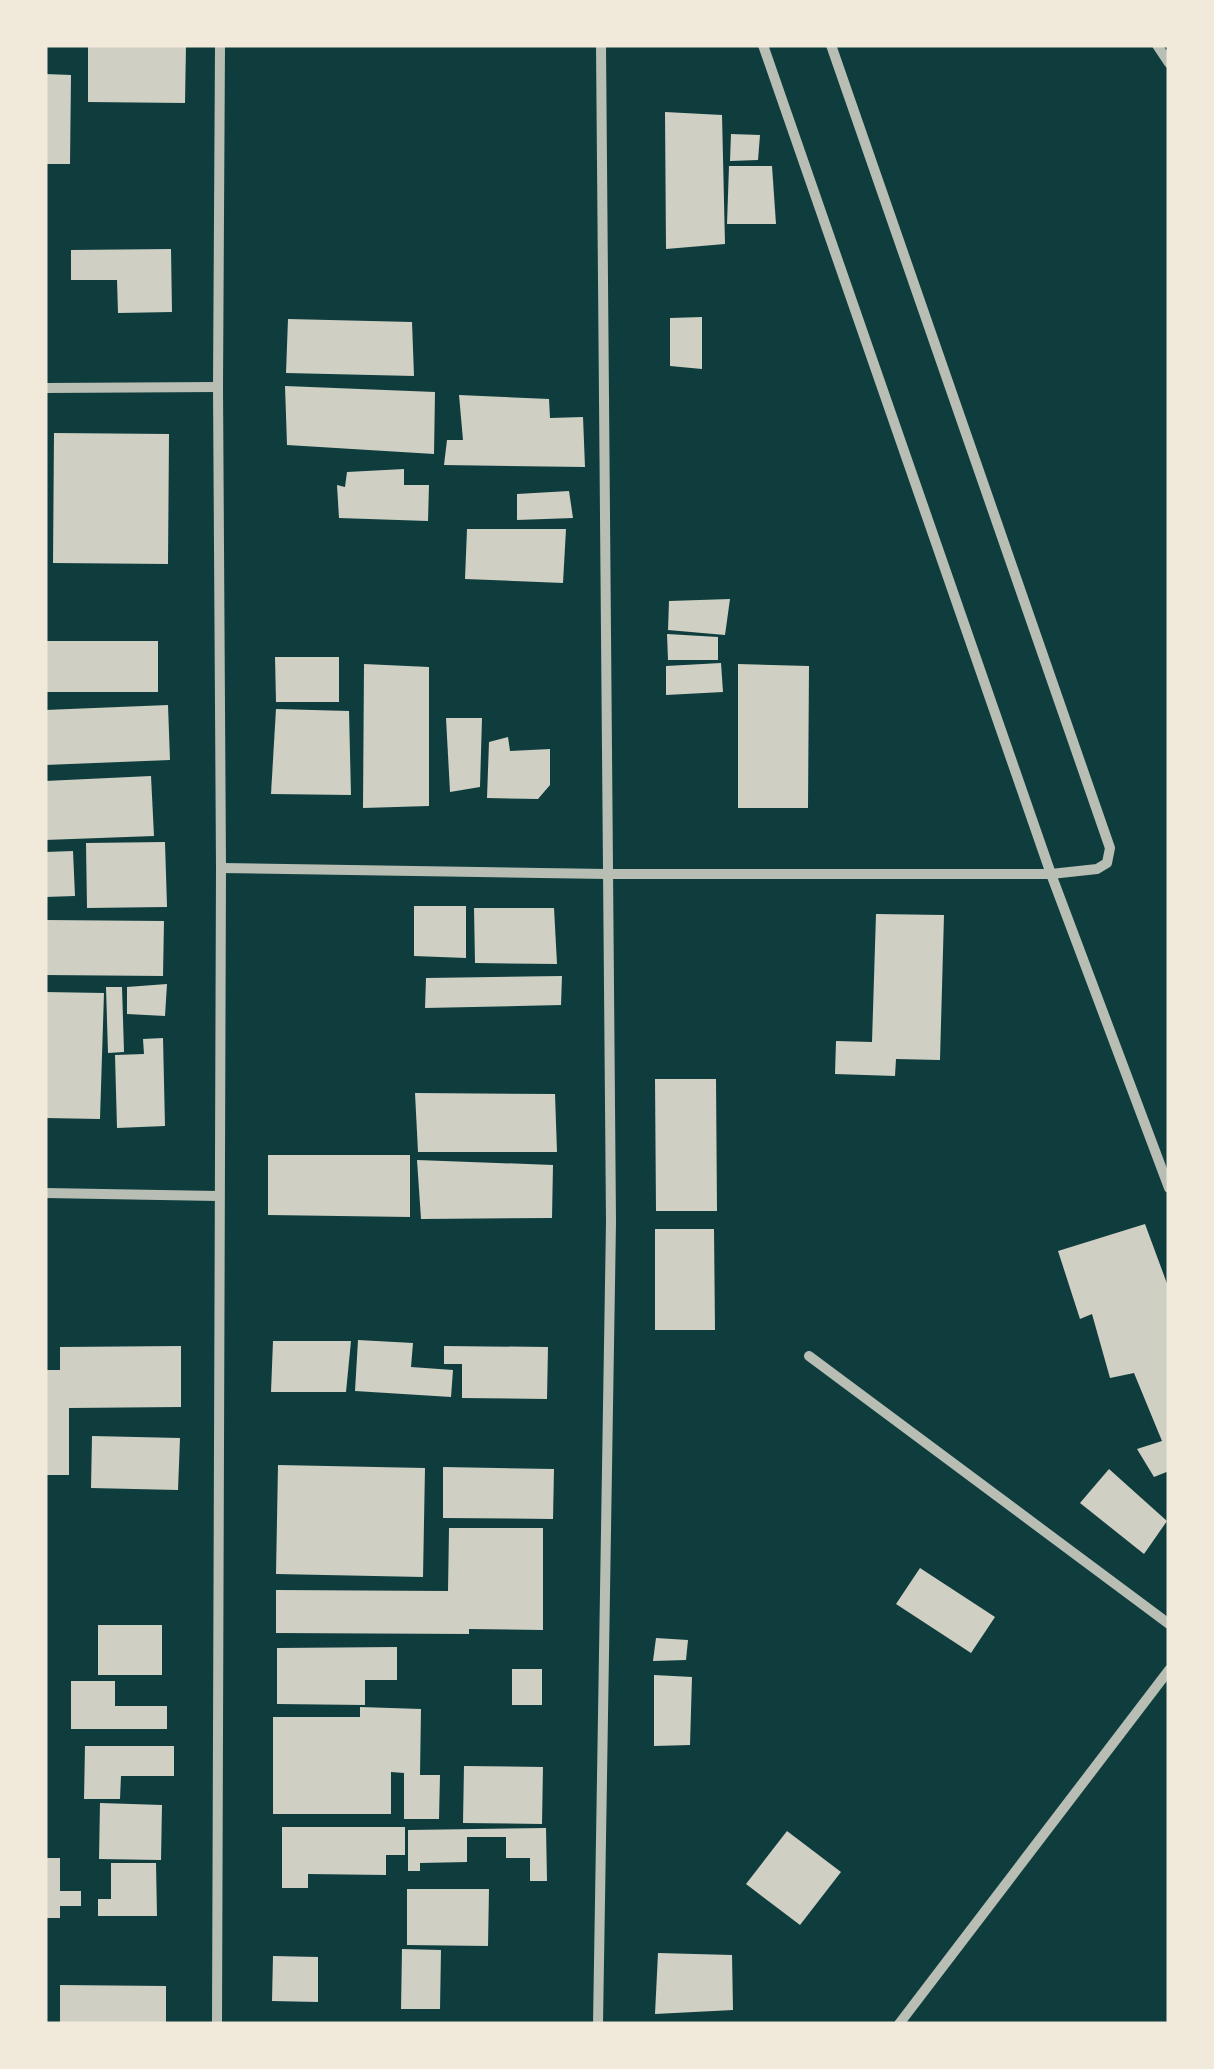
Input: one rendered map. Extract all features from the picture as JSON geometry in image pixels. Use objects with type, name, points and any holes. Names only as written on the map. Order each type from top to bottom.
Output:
[{"type":"street","points":[[217,2024],[220,45]]},
{"type":"street","points":[[598,2024],[611,1222],[601,45]]},
{"type":"street","points":[[763,45],[1051,874],[1169,1188]]},
{"type":"street","points":[[221,868],[607,874],[1051,874],[1097,869],[1107,863],[1110,848],[831,45]]},
{"type":"street","points":[[1157,45],[1169,63]]},
{"type":"street","points":[[45,388],[218,387]]},
{"type":"street","points":[[45,1194],[218,1196]]},
{"type":"street","points":[[808,1356],[1169,1624]]},
{"type":"street","points":[[899,2024],[1169,1670]]},
{"type":"building","points":[[88,45],[186,45],[185,103],[88,102]]},
{"type":"building","points":[[45,74],[71,75],[70,164],[45,164]]},
{"type":"building","points":[[665,112],[722,115],[725,244],[666,249]]},
{"type":"building","points":[[731,134],[760,135],[758,160],[730,161]]},
{"type":"building","points":[[729,166],[772,166],[776,224],[727,224]]},
{"type":"building","points":[[171,249],[172,312],[118,313],[117,280],[71,280],[71,250]]},
{"type":"building","points":[[702,317],[702,369],[670,366],[670,318]]},
{"type":"building","points":[[288,319],[412,322],[414,376],[286,373]]},
{"type":"building","points":[[285,386],[435,392],[434,454],[287,445]]},
{"type":"building","points":[[459,395],[549,399],[550,418],[583,417],[585,467],[444,465],[447,440],[463,440]]},
{"type":"building","points":[[54,433],[169,434],[168,564],[53,563]]},
{"type":"building","points":[[404,469],[404,485],[429,485],[428,521],[339,518],[337,485],[345,487],[347,472]]},
{"type":"building","points":[[569,491],[573,518],[517,520],[517,494]]},
{"type":"building","points":[[467,529],[566,529],[563,583],[465,579]]},
{"type":"building","points":[[730,599],[725,635],[668,630],[669,601]]},
{"type":"building","points":[[667,634],[718,637],[718,660],[668,660]]},
{"type":"building","points":[[45,641],[158,641],[158,692],[45,692]]},
{"type":"building","points":[[275,657],[339,657],[339,702],[276,702]]},
{"type":"building","points":[[721,663],[723,692],[666,695],[666,666]]},
{"type":"building","points":[[364,664],[429,667],[429,806],[363,808]]},
{"type":"building","points":[[738,664],[809,666],[808,808],[738,808]]},
{"type":"building","points":[[168,705],[170,760],[45,765],[45,710]]},
{"type":"building","points":[[276,709],[349,711],[351,795],[271,794]]},
{"type":"building","points":[[446,718],[482,718],[480,787],[450,792]]},
{"type":"building","points":[[508,737],[510,751],[550,749],[550,785],[538,799],[487,798],[489,742]]},
{"type":"building","points":[[151,776],[154,836],[45,840],[45,781]]},
{"type":"building","points":[[165,842],[167,907],[87,908],[86,843]]},
{"type":"building","points":[[73,851],[75,896],[45,897],[45,852]]},
{"type":"building","points":[[414,906],[466,906],[466,958],[414,956]]},
{"type":"building","points":[[474,908],[554,908],[557,964],[475,963]]},
{"type":"building","points":[[876,914],[944,915],[940,1060],[896,1059],[895,1076],[835,1074],[836,1041],[872,1042]]},
{"type":"building","points":[[45,920],[164,921],[163,976],[45,975]]},
{"type":"building","points":[[562,976],[561,1005],[425,1008],[426,978]]},
{"type":"building","points":[[167,984],[165,1016],[127,1014],[127,987]]},
{"type":"building","points":[[106,987],[122,987],[124,1052],[108,1053]]},
{"type":"building","points":[[45,992],[104,993],[100,1119],[45,1118]]},
{"type":"building","points":[[163,1038],[165,1126],[117,1128],[115,1055],[144,1054],[143,1039]]},
{"type":"building","points":[[655,1079],[716,1079],[717,1211],[656,1211]]},
{"type":"building","points":[[415,1093],[555,1094],[557,1152],[418,1152]]},
{"type":"building","points":[[268,1155],[410,1155],[410,1217],[268,1215]]},
{"type":"building","points":[[417,1160],[553,1165],[552,1218],[421,1219]]},
{"type":"building","points":[[1145,1224],[1169,1289],[1169,1471],[1154,1477],[1137,1449],[1162,1441],[1134,1373],[1110,1378],[1092,1314],[1080,1319],[1058,1251]]},
{"type":"building","points":[[655,1229],[714,1229],[715,1330],[655,1330]]},
{"type":"building","points":[[358,1340],[413,1343],[411,1367],[453,1370],[451,1397],[355,1391]]},
{"type":"building","points":[[273,1341],[351,1341],[346,1392],[271,1392]]},
{"type":"building","points":[[181,1346],[181,1407],[69,1408],[69,1475],[45,1475],[45,1370],[60,1370],[60,1347]]},
{"type":"building","points":[[444,1346],[548,1347],[547,1399],[462,1398],[462,1364],[444,1364]]},
{"type":"building","points":[[92,1436],[180,1438],[178,1490],[91,1488]]},
{"type":"building","points":[[278,1465],[425,1468],[423,1577],[276,1574]]},
{"type":"building","points":[[443,1467],[554,1469],[553,1519],[443,1518]]},
{"type":"building","points":[[1109,1469],[1167,1521],[1144,1554],[1080,1503]]},
{"type":"building","points":[[449,1528],[543,1528],[543,1630],[469,1629],[469,1634],[276,1633],[276,1590],[448,1591]]},
{"type":"building","points":[[920,1568],[995,1617],[971,1653],[896,1604]]},
{"type":"building","points":[[98,1625],[162,1625],[162,1675],[98,1675]]},
{"type":"building","points":[[656,1638],[688,1640],[686,1660],[653,1661]]},
{"type":"building","points":[[397,1647],[397,1680],[365,1680],[365,1705],[277,1704],[277,1648]]},
{"type":"building","points":[[512,1669],[542,1669],[542,1705],[512,1705]]},
{"type":"building","points":[[654,1675],[692,1677],[690,1745],[654,1746]]},
{"type":"building","points":[[71,1681],[115,1681],[115,1706],[167,1706],[167,1729],[71,1729]]},
{"type":"building","points":[[360,1707],[421,1709],[420,1775],[440,1775],[439,1819],[404,1819],[404,1773],[391,1772],[391,1814],[273,1814],[273,1717],[360,1717]]},
{"type":"building","points":[[85,1746],[174,1746],[174,1776],[121,1776],[120,1799],[84,1799]]},
{"type":"building","points":[[464,1766],[543,1767],[542,1824],[463,1823]]},
{"type":"building","points":[[100,1803],[162,1805],[161,1860],[99,1859]]},
{"type":"building","points":[[282,1827],[405,1827],[405,1855],[386,1855],[386,1875],[308,1874],[308,1888],[282,1888]]},
{"type":"building","points":[[546,1828],[547,1881],[530,1881],[530,1858],[506,1858],[506,1837],[467,1837],[467,1862],[420,1863],[420,1871],[408,1871],[408,1830]]},
{"type":"building","points":[[787,1831],[841,1872],[800,1925],[746,1884]]},
{"type":"building","points":[[45,1858],[60,1858],[60,1891],[81,1891],[81,1906],[60,1906],[60,1918],[45,1918]]},
{"type":"building","points":[[111,1863],[156,1863],[157,1916],[98,1916],[98,1899],[111,1899]]},
{"type":"building","points":[[407,1889],[489,1889],[488,1946],[407,1945]]},
{"type":"building","points":[[402,1949],[441,1950],[440,2009],[401,2009]]},
{"type":"building","points":[[658,1953],[732,1955],[733,2010],[655,2014]]},
{"type":"building","points":[[273,1956],[318,1957],[318,2002],[272,2001]]},
{"type":"building","points":[[60,1985],[166,1986],[166,2024],[60,2024]]}]
